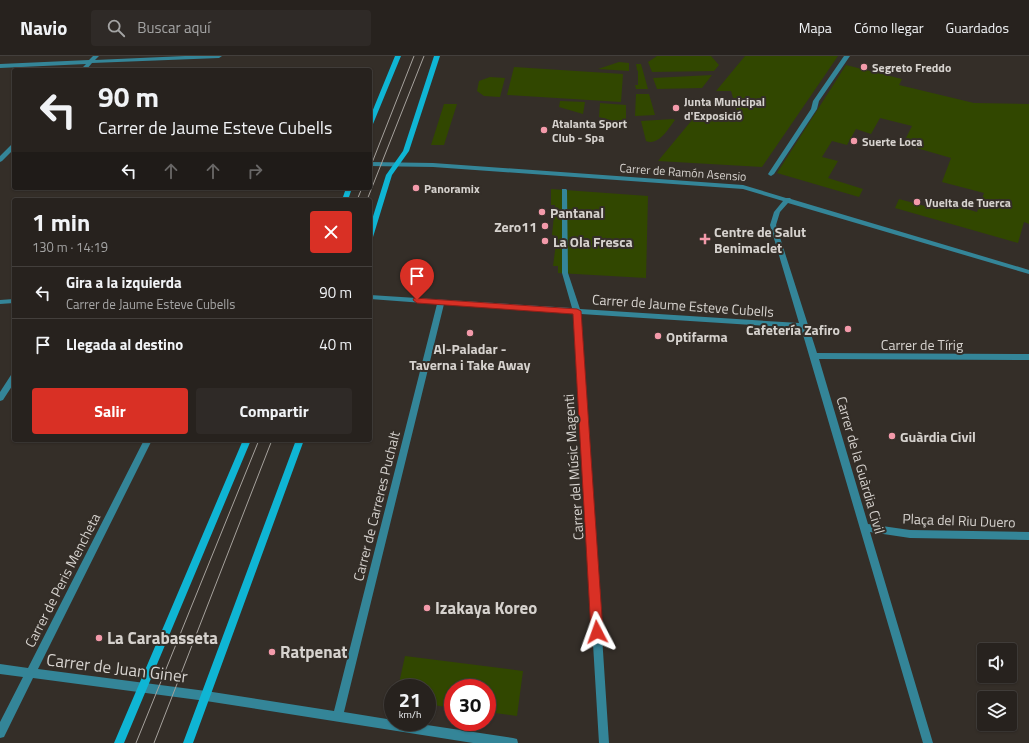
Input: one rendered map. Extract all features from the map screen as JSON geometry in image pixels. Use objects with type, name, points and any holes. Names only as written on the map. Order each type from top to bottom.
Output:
[{"type":"street","points":[[85,68],[96,56]]},
{"type":"street","points":[[0,66],[219,56]]},
{"type":"street","points":[[372,119],[398,56]]},
{"type":"street","points":[[372,230],[389,175],[406,151],[437,56]]},
{"type":"street","points":[[772,174],[814,109],[816,101],[847,56]]},
{"type":"street","points":[[0,148],[12,147]]},
{"type":"street","points":[[0,160],[12,148]]},
{"type":"street","name":"Carrer de Ramón Asensio","points":[[372,164],[396,164],[743,187],[788,199],[1029,272]]},
{"type":"street","name":"Carrer del Músic Magenti","points":[[564,190],[565,273],[577,311],[604,743]]},
{"type":"street","name":"Carrer de la Guàrdia Civil","points":[[788,199],[777,212],[773,225],[814,356],[928,743]]},
{"type":"street","name":"Carrer de Jaume Esteve Cubells","points":[[372,297],[804,326]]},
{"type":"street","points":[[0,302],[12,301]]},
{"type":"street","name":"Carrer de Carreres Puchalt","points":[[338,717],[441,302]]},
{"type":"street","name":"Carrer de Tírig","points":[[814,356],[1029,357]]},
{"type":"street","points":[[0,398],[12,380]]},
{"type":"street","name":"Carrer de Peris Mencheta","points":[[0,733],[147,442]]},
{"type":"street","points":[[119,743],[246,442]]},
{"type":"street","points":[[188,743],[299,442]]},
{"type":"street","name":"Plaça del Riu Duero","points":[[864,527],[910,534],[1029,536]]},
{"type":"street","name":"Carrer de Juan Giner","points":[[0,669],[206,696],[482,741],[513,743]]},
{"type":"green space","points":[[657,56],[711,56],[719,65],[714,71],[652,72],[648,62]]},
{"type":"green space","points":[[745,56],[838,56],[762,167],[658,161],[697,114],[738,114],[731,91],[716,91]]},
{"type":"green space","points":[[619,62],[629,63],[629,71],[598,69]]},
{"type":"green space","points":[[636,64],[641,64],[648,89],[636,89],[635,85],[638,85],[638,71]]},
{"type":"green space","points":[[846,65],[902,79],[899,85],[974,103],[1029,104],[1029,224],[1024,222],[1018,243],[895,208],[899,199],[936,209],[939,201],[977,212],[984,193],[942,182],[951,158],[903,144],[912,126],[880,118],[871,134],[856,129],[847,145],[832,141],[822,157],[838,161],[828,178],[863,189],[859,197],[777,173]]},
{"type":"green space","points":[[514,67],[623,74],[621,102],[507,95]]},
{"type":"green space","points":[[712,75],[702,88],[657,89],[653,78]]},
{"type":"green space","points":[[490,77],[505,78],[500,97],[484,96],[477,91],[479,81]]},
{"type":"green space","points":[[636,94],[649,94],[655,115],[635,116]]},
{"type":"green space","points":[[560,101],[585,102],[583,114],[559,107]]},
{"type":"green space","points":[[600,103],[626,105],[626,119],[616,121],[599,117]]},
{"type":"green space","points":[[444,104],[457,104],[444,145],[431,145]]},
{"type":"green space","points":[[675,120],[663,136],[655,141],[646,141],[641,121]]},
{"type":"green space","points":[[551,189],[648,196],[646,278],[558,273],[558,266],[553,266],[557,236],[552,235],[555,205],[551,205]]},
{"type":"green space","points":[[405,656],[523,671],[517,716],[496,713],[496,679],[444,679],[444,707],[436,705],[436,679],[400,679]]},
{"type":"tram line","points":[[372,163],[414,56]]},
{"type":"tram line","points":[[372,187],[424,56]]},
{"type":"tram line","points":[[358,198],[361,190]]},
{"type":"tram line","points":[[368,198],[371,190]]},
{"type":"tram line","points":[[136,743],[258,442]]},
{"type":"tram line","points":[[154,743],[271,442]]},
{"type":"place","name":"Segreto Freddo","points":[[864,67]]},
{"type":"place","name":"Junta Municipal d'Exposició","points":[[676,108]]},
{"type":"place","name":"Atalanta Sport Club - Spa","points":[[544,130]]},
{"type":"place","name":"Suerte Loca","points":[[854,141]]},
{"type":"place","name":"Panoramix","points":[[416,188]]},
{"type":"place","name":"Vuelta de Tuerca","points":[[917,202]]},
{"type":"place","name":"Pantanal","points":[[542,212]]},
{"type":"place","name":"Zero11","points":[[545,226]]},
{"type":"place","name":"Centre de Salut Benimaclet","points":[[705,239]]},
{"type":"place","name":"La Ola Fresca","points":[[545,241]]},
{"type":"place","name":"Cafetería Zafiro","points":[[848,329]]},
{"type":"place","name":"Al-Paladar - Taverna i Take Away","points":[[470,333]]},
{"type":"place","name":"Optifarma","points":[[658,336]]},
{"type":"place","name":"Guàrdia Civil","points":[[892,436]]},
{"type":"place","name":"Izakaya Koreo","points":[[427,608]]},
{"type":"place","name":"La Carabasseta","points":[[99,638]]},
{"type":"place","name":"Ratpenat","points":[[272,652]]},
{"type":"route","points":[[417,300],[577,311],[597,632]]}]
